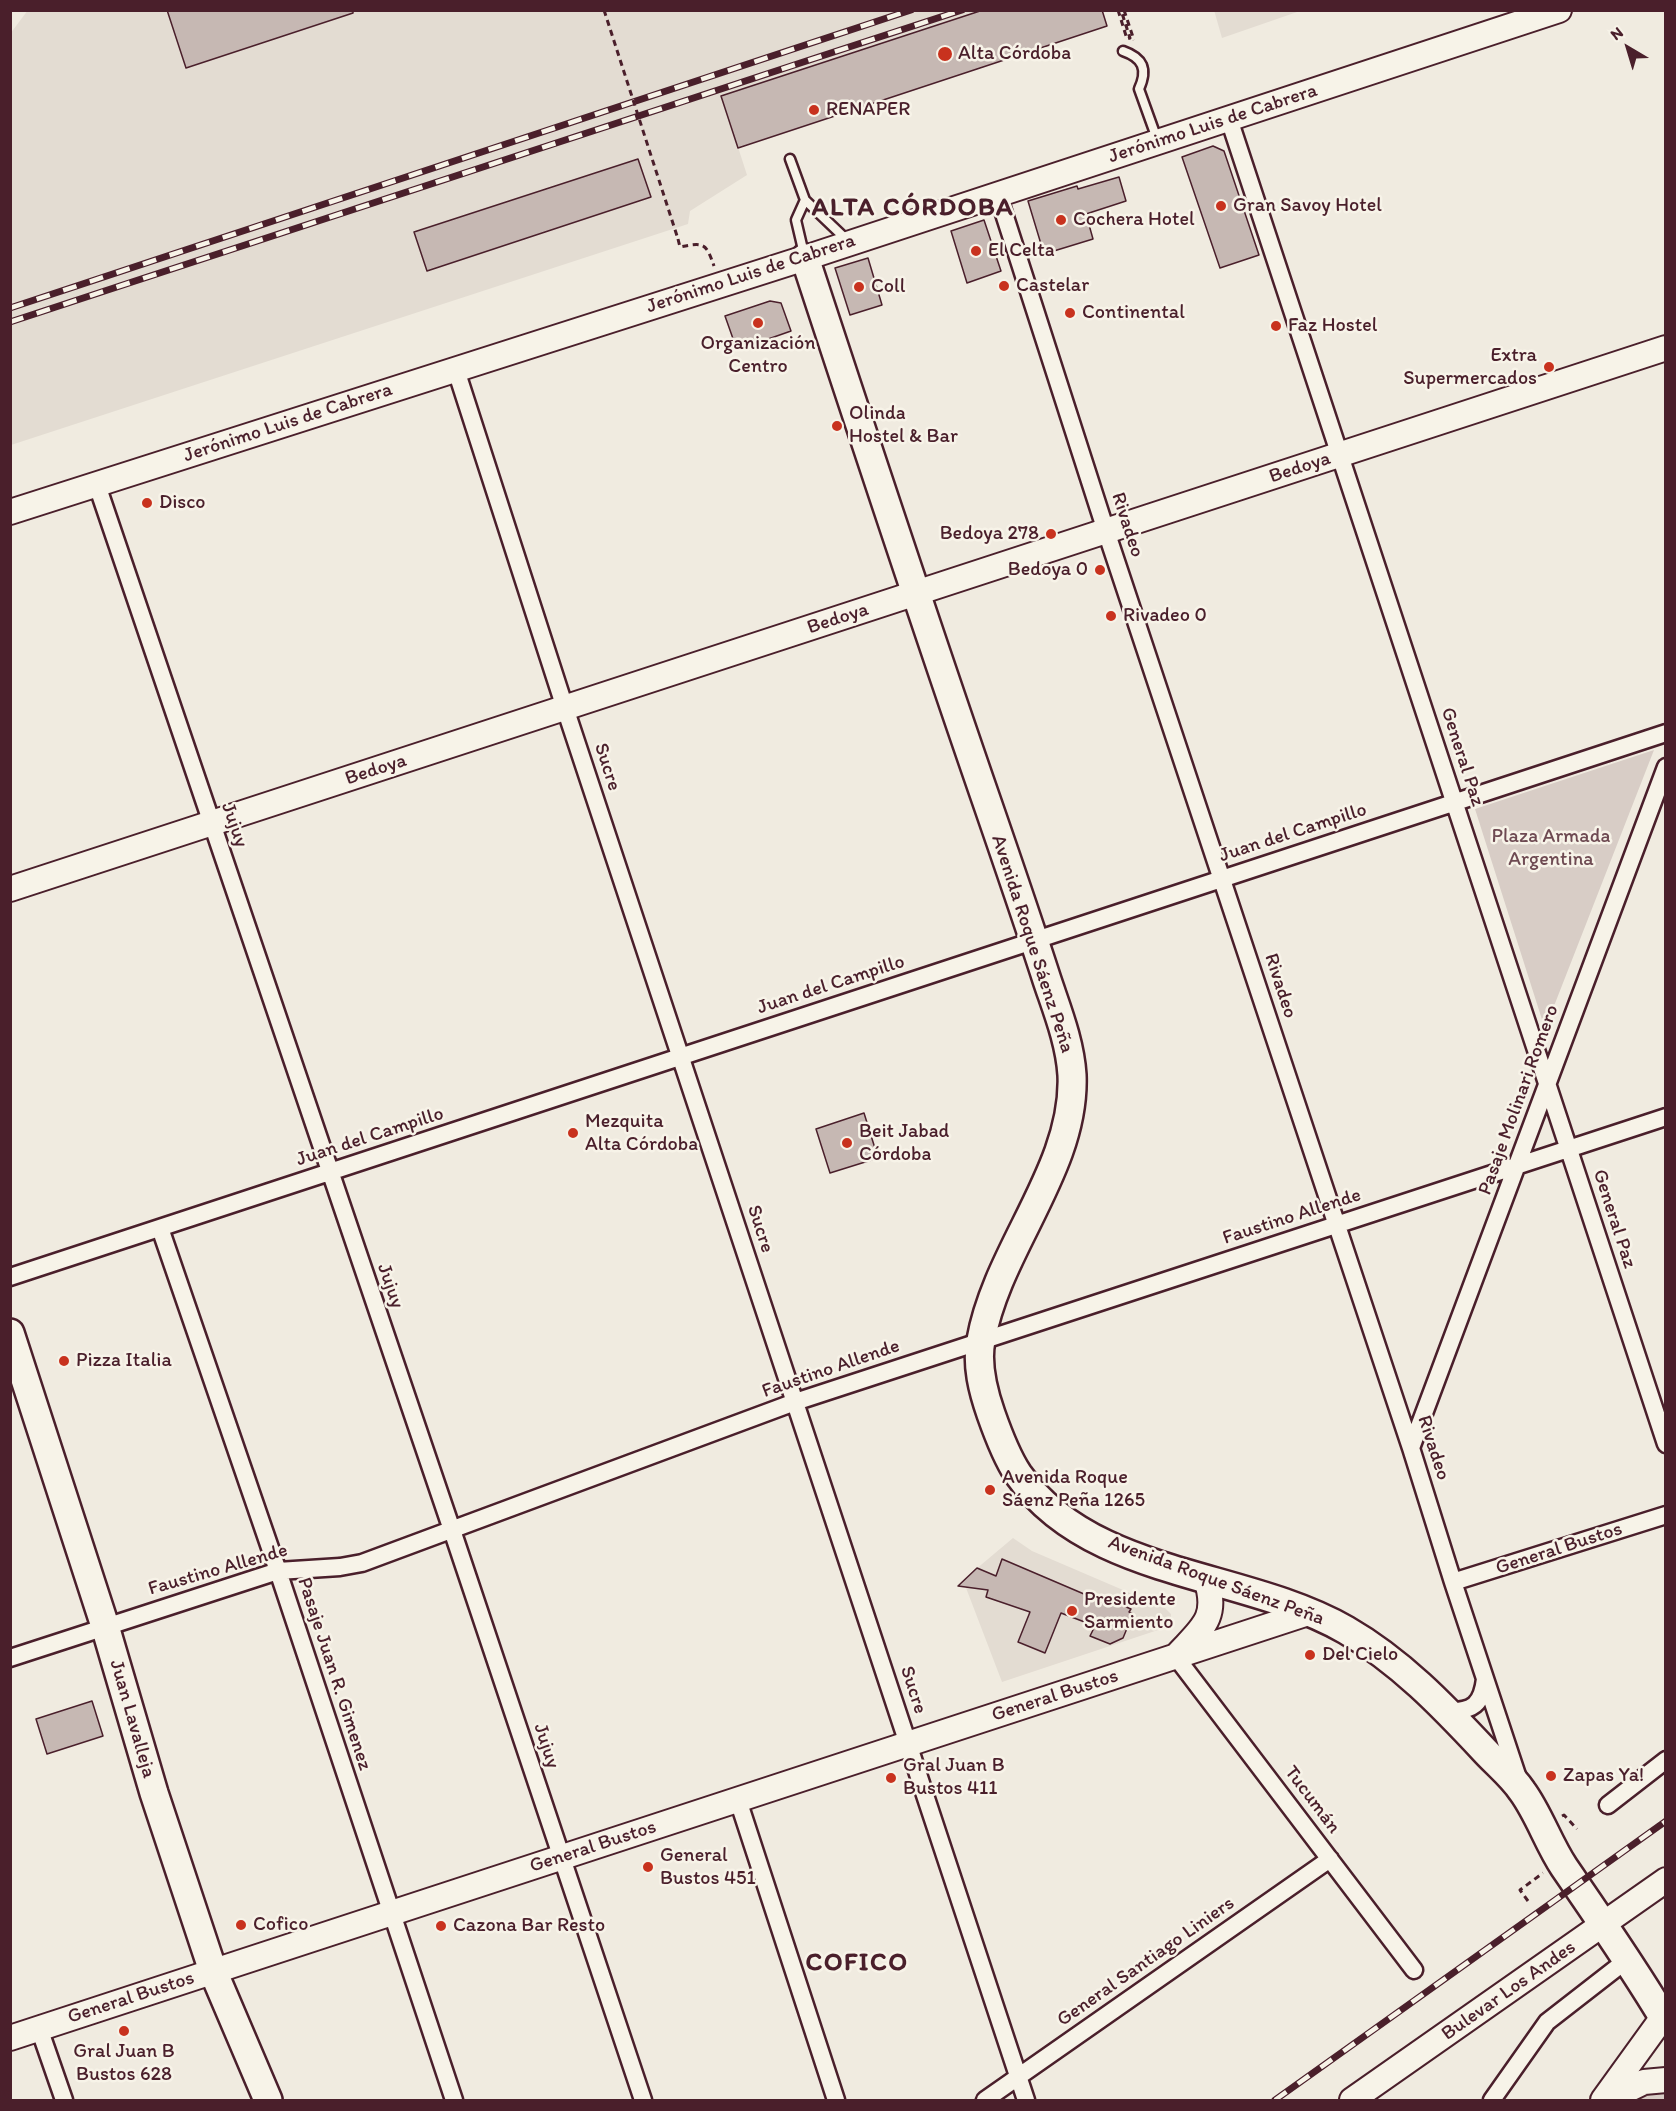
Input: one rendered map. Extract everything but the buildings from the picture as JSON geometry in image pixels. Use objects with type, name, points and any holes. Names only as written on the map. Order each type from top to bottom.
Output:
[{"type":"main road","name":"Jerónimo Luis de Cabrera","points":[[10,512],[805,258],[1559,10]]},
{"type":"main road","name":"Avenida Roque Sáenz Peña","points":[[805,258],[915,594],[1035,941],[1063,1027],[1072,1072],[1068,1119],[1052,1167],[1045,1186],[1000,1275],[980,1342],[980,1370],[984,1394],[999,1437],[1016,1471],[1043,1504],[1084,1532],[1137,1557],[1185,1574],[1275,1598],[1311,1612],[1344,1628],[1406,1671],[1522,1791],[1561,1862],[1628,1959],[1664,2019]]},
{"type":"main road","name":"Bedoya","points":[[10,889],[1665,348]]},
{"type":"main road","name":"Juan Lavalleja","points":[[10,1333],[105,1626],[154,1793],[213,1971],[268,2100]]},
{"type":"main road","name":"General Bustos","points":[[1176,1657],[1205,1626],[1210,1614],[1210,1593],[1206,1579]]},
{"type":"main road","name":"General Bustos","points":[[10,2038],[1311,1612]]},
{"type":"main road","name":"Bulevar Los Andes","points":[[1352,2100],[1665,1880]]},
{"type":"main road","points":[[1605,2100],[1664,2019]]},
{"type":"main road","points":[[1605,2100],[1644,2082],[1665,2080]]},
{"type":"street","name":"General Paz","points":[[1229,119],[1665,1444]]},
{"type":"street","name":"Rivadeo","points":[[998,195],[1106,531],[1412,1448],[1453,1582],[1522,1791]]},
{"type":"street","name":"Sucre","points":[[456,370],[565,708],[1026,2100]]},
{"type":"street","name":"Jujuy","points":[[97,485],[643,2100]]},
{"type":"street","name":"Juan del Campillo","points":[[10,1277],[1665,733]]},
{"type":"street","name":"Pasaje Molinari Romero","points":[[1412,1448],[1665,767]]},
{"type":"street","name":"Faustino Allende","points":[[10,1658],[278,1571],[295,1568],[340,1567],[362,1563],[795,1402],[1665,1117]]},
{"type":"street","name":"Pasaje Juan R. Gimenez","points":[[160,1228],[278,1571],[454,2100]]},
{"type":"street","name":"General Bustos","points":[[1453,1582],[1665,1515]]},
{"type":"street","name":"Tucumán","points":[[1176,1657],[1414,1970]]},
{"type":"street","points":[[1447,1711],[1460,1711],[1474,1706],[1483,1694],[1485,1679]]},
{"type":"street","points":[[1608,1805],[1665,1760]]},
{"type":"street","points":[[738,1800],[836,2100]]},
{"type":"street","name":"General Santiago Liniers","points":[[985,2100],[1330,1859]]},
{"type":"street","points":[[1492,2100],[1546,2022],[1628,1959]]},
{"type":"street","points":[[39,2028],[64,2100]]},
{"type":"lane","points":[[1123,51],[1133,55],[1144,70],[1139,89],[1158,142]]},
{"type":"lane","points":[[790,159],[805,200],[849,242]]},
{"type":"lane","points":[[805,200],[796,220],[805,258]]},
{"type":"path","points":[[604,10],[680,247],[699,243],[704,245],[709,251],[721,285]]},
{"type":"path","points":[[1121,10],[1130,38],[1127,39],[1121,10]]},
{"type":"path","points":[[1121,10],[1140,62]]},
{"type":"path","points":[[1528,1900],[1520,1890],[1545,1872]]},
{"type":"shaded area","points":[[28,10],[1040,11],[727,113],[747,175],[690,211],[688,224],[11,445],[10,34]]},
{"type":"shaded area","points":[[1214,10],[1300,10],[1300,11],[1222,38]]},
{"type":"shaded area","name":"Presidente Sarmiento","points":[[1013,1538],[1032,1551],[1165,1608],[1171,1614],[1171,1621],[1164,1628],[1002,1682],[963,1580]]},
{"type":"green space","name":"Plaza Armada Argentina","points":[[1654,750],[1545,1029],[1475,809]]},
{"type":"green space","points":[[1665,2088],[1665,2100],[1623,2100]]},
{"type":"railway","points":[[10,308],[911,10]]},
{"type":"railway","points":[[10,322],[962,10]]},
{"type":"railway","points":[[1275,2100],[1666,1821]]},
{"type":"place","name":"Alta Córdoba","points":[[945,54]]},
{"type":"place","name":"RENAPER","points":[[814,110]]},
{"type":"place","name":"Gran Savoy Hotel","points":[[1221,206]]},
{"type":"place","name":"Cochera Hotel","points":[[1061,220]]},
{"type":"place","name":"El Celta","points":[[976,251]]},
{"type":"place","name":"Castelar","points":[[1004,286]]},
{"type":"place","name":"Coll","points":[[859,287]]},
{"type":"place","name":"Continental","points":[[1070,313]]},
{"type":"place","name":"Organización Centro","points":[[758,323]]},
{"type":"place","name":"Faz Hostel","points":[[1276,326]]},
{"type":"place","name":"Extra Supermercados","points":[[1549,367]]},
{"type":"place","name":"Olinda Hostel & Bar","points":[[837,426]]},
{"type":"place","name":"Disco","points":[[147,503]]},
{"type":"place","name":"Bedoya 278","points":[[1051,534]]},
{"type":"place","name":"Bedoya 0","points":[[1100,570]]},
{"type":"place","name":"Rivadeo 0","points":[[1111,616]]},
{"type":"place","name":"Mezquita Alta Córdoba","points":[[573,1133]]},
{"type":"place","name":"Beit Jabad Córdoba","points":[[847,1143]]},
{"type":"place","name":"Pizza Italia","points":[[64,1361]]},
{"type":"place","name":"Avenida Roque Sáenz Peña 1265","points":[[990,1490]]},
{"type":"place","name":"Presidente Sarmiento","points":[[1072,1611]]},
{"type":"place","name":"Del Cielo","points":[[1310,1655]]},
{"type":"place","name":"Zapas Ya!","points":[[1551,1776]]},
{"type":"place","name":"Gral Juan B Bustos 411","points":[[891,1778]]},
{"type":"place","name":"General Bustos 451","points":[[648,1867]]},
{"type":"place","name":"Cofico","points":[[241,1925]]},
{"type":"place","name":"Cazona Bar Resto","points":[[441,1926]]},
{"type":"place","name":"Gral Juan B Bustos 628","points":[[124,2031]]},
{"type":"district","name":"ALTA CÓRDOBA","points":[[913,208]]},
{"type":"district","name":"COFICO","points":[[857,1963]]}]
